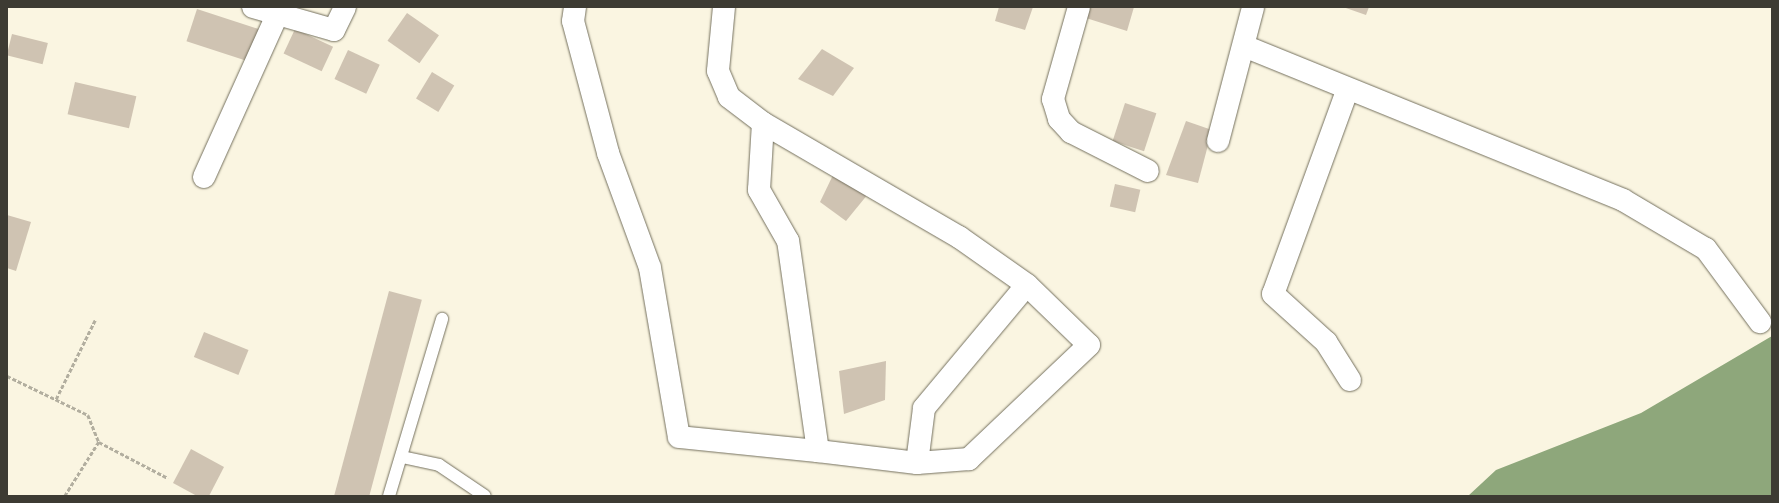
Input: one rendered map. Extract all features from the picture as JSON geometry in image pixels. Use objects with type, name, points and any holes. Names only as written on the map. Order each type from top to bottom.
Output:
[{"type":"street","points":[[253,7],[276,15],[334,30],[345,7]]},
{"type":"street","points":[[575,7],[573,21],[608,153],[650,268],[680,437],[917,463],[969,459],[1089,345],[1027,285],[959,237],[763,123],[729,97],[718,72],[724,7]]},
{"type":"street","points":[[1079,7],[1055,84],[1053,99],[1059,119],[1071,132],[1148,171]]},
{"type":"street","points":[[1218,141],[1244,46],[1252,7]]},
{"type":"street","points":[[204,177],[276,15]]},
{"type":"street","points":[[1244,46],[1347,90],[1623,200],[1706,249],[1760,322]]},
{"type":"street","points":[[1347,90],[1273,294],[1326,342],[1350,380]]},
{"type":"street","points":[[763,123],[759,190],[788,241],[818,451]]},
{"type":"street","points":[[917,463],[924,408],[1027,285]]},
{"type":"lane","points":[[388,496],[402,456],[442,319]]},
{"type":"lane","points":[[402,456],[439,465],[485,496]]},
{"type":"path","points":[[56,400],[95,320]]},
{"type":"path","points":[[7,376],[88,415],[99,442],[168,478]]},
{"type":"path","points":[[65,496],[99,442]]},
{"type":"shaded area","points":[[1772,336],[1772,496],[1468,496],[1496,470],[1641,413]]},
{"type":"building","points":[[999,7],[1033,7],[1025,30],[995,21]]},
{"type":"building","points":[[1089,7],[1134,7],[1127,31],[1086,18]]},
{"type":"building","points":[[1343,7],[1369,7],[1366,15]]},
{"type":"building","points":[[197,9],[261,30],[250,62],[186,41]]},
{"type":"building","points":[[407,13],[439,35],[419,63],[387,41]]},
{"type":"building","points":[[295,29],[333,47],[322,71],[284,53]]},
{"type":"building","points":[[12,34],[48,43],[43,64],[7,55]]},
{"type":"building","points":[[822,49],[854,68],[833,96],[798,79]]},
{"type":"building","points":[[348,50],[380,65],[366,94],[334,79]]},
{"type":"building","points":[[432,72],[454,85],[438,112],[416,99]]},
{"type":"building","points":[[75,82],[136,96],[129,128],[68,114]]},
{"type":"building","points":[[1125,103],[1156,113],[1144,151],[1113,141]]},
{"type":"building","points":[[1186,121],[1212,130],[1198,183],[1166,175]]},
{"type":"building","points":[[834,173],[868,194],[846,221],[820,202]]},
{"type":"building","points":[[1115,184],[1140,190],[1135,212],[1110,206]]},
{"type":"building","points":[[7,215],[31,222],[16,271],[7,268]]},
{"type":"building","points":[[389,291],[422,300],[369,496],[334,496]]},
{"type":"building","points":[[204,332],[249,350],[238,375],[194,357]]},
{"type":"building","points":[[886,361],[885,400],[844,414],[839,371]]},
{"type":"building","points":[[191,449],[224,467],[209,496],[197,496],[173,483]]}]
